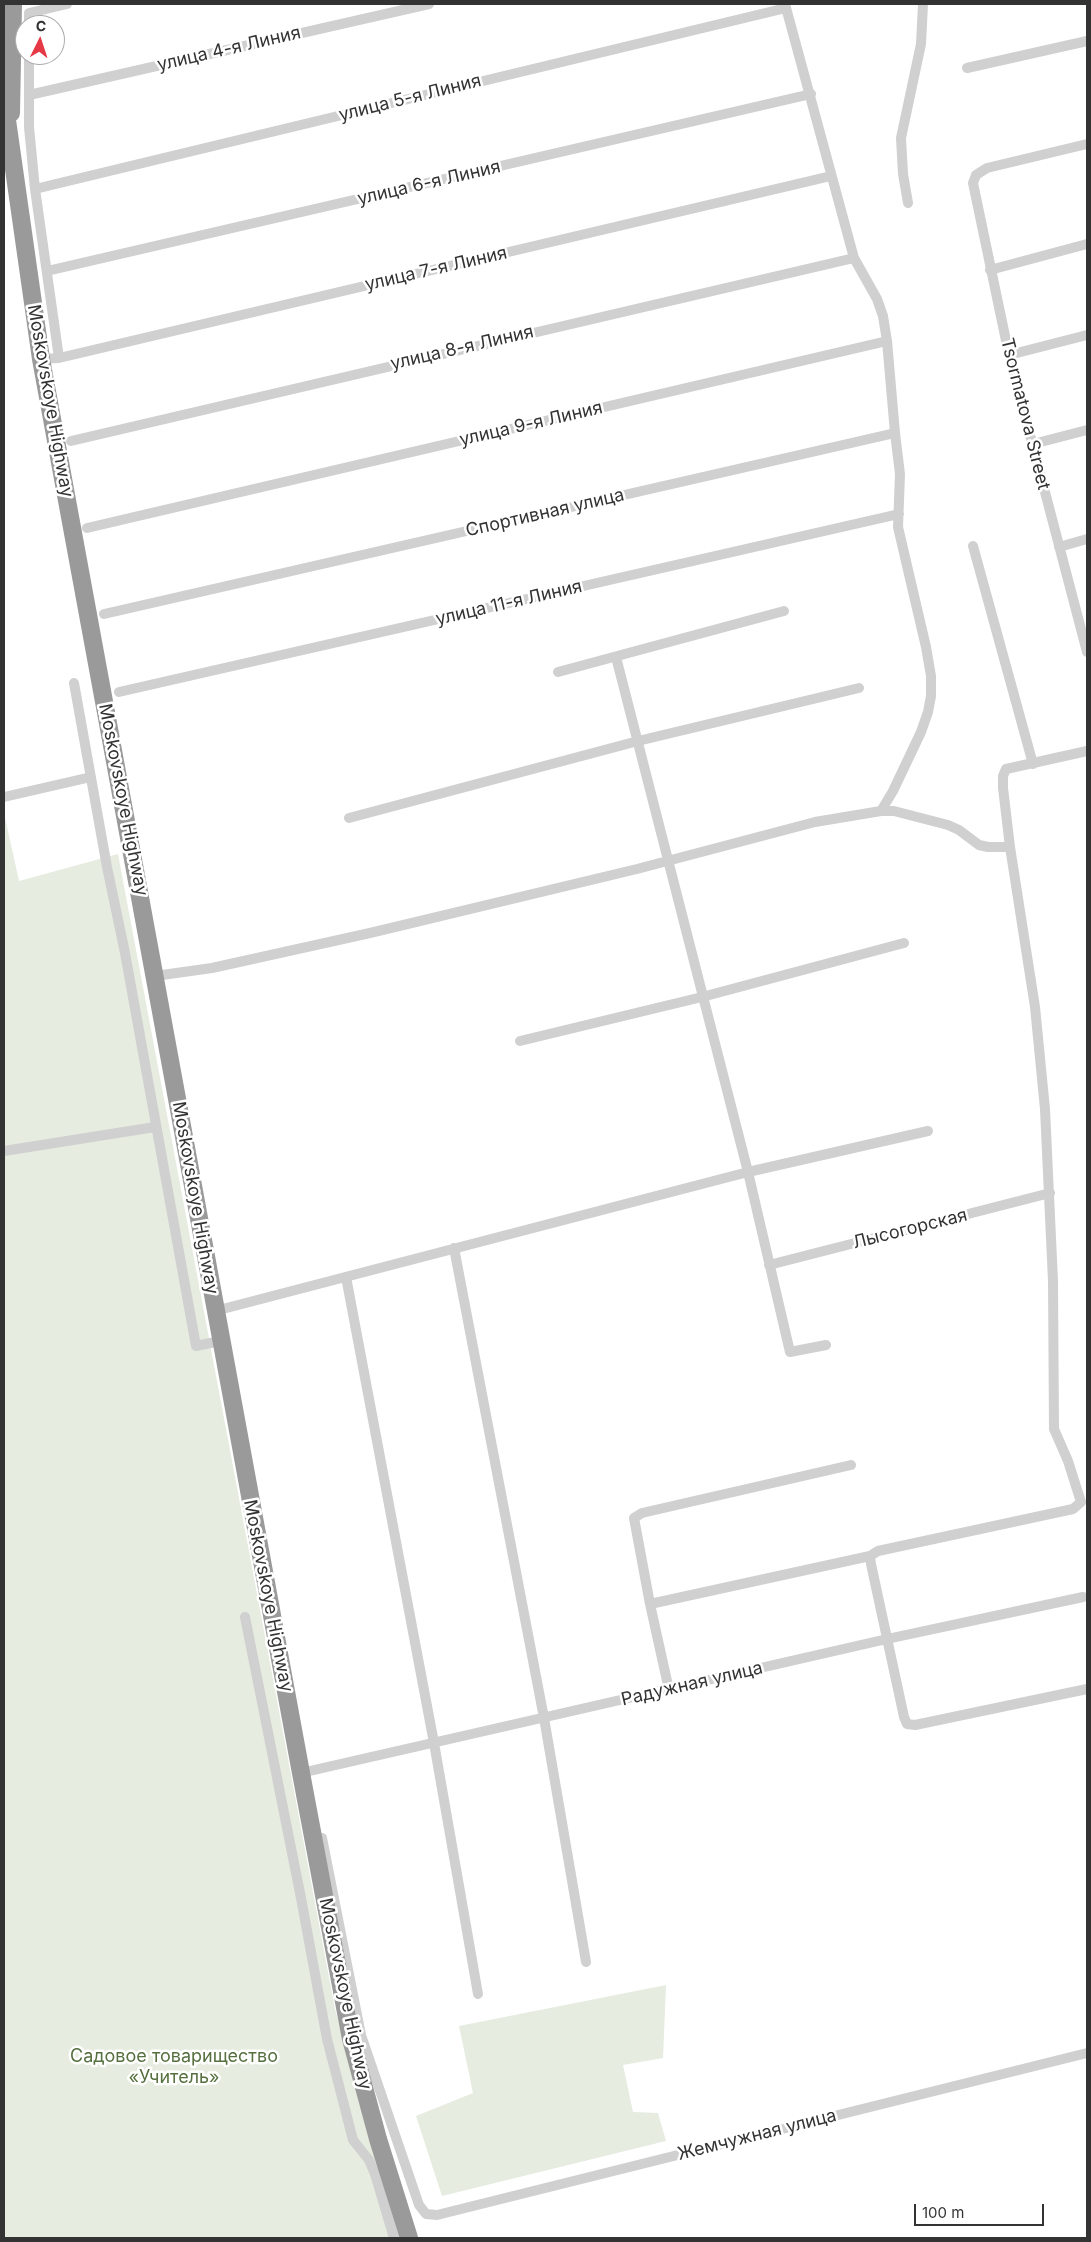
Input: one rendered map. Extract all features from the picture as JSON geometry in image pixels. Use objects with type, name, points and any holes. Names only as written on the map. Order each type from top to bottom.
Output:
[{"type":"highway","points":[[11,151],[13,4]]},
{"type":"highway","points":[[4,98],[11,151]]},
{"type":"highway","name":"Moskovskoye Highway","points":[[11,151],[41,359],[155,976],[220,1341],[305,1772],[351,2039],[378,2139],[410,2238]]},
{"type":"street","points":[[29,15],[29,13],[67,4]]},
{"type":"street","name":"улица 4-я Линия","points":[[29,95],[428,4]]},
{"type":"street","points":[[908,203],[903,174],[901,138],[921,44],[923,4]]},
{"type":"street","points":[[786,6],[854,258],[877,300],[883,316],[887,341],[894,434],[900,474],[900,536],[931,676],[931,696],[921,732],[893,791],[881,811]]},
{"type":"street","name":"улица 5-я Линия","points":[[34,189],[786,6]]},
{"type":"street","points":[[967,68],[1087,41]]},
{"type":"street","points":[[29,65],[28,127],[34,189],[59,358]]},
{"type":"street","name":"улица 6-я Линия","points":[[47,271],[811,94]]},
{"type":"street","name":"Tsormatova Street","points":[[1087,144],[987,168],[976,175],[973,183],[1009,355],[1059,547],[1084,633],[1087,652]]},
{"type":"street","name":"улица 7-я Линия","points":[[41,359],[59,358],[831,176]]},
{"type":"street","points":[[990,270],[1087,244]]},
{"type":"street","name":"улица 8-я Линия","points":[[71,441],[854,258]]},
{"type":"street","points":[[1009,355],[1087,335]]},
{"type":"street","name":"улица 9-я Линия","points":[[87,528],[887,341]]},
{"type":"street","points":[[1032,444],[1087,430]]},
{"type":"street","name":"Спортивная улица","points":[[104,614],[894,434]]},
{"type":"street","name":"улица 11-я Линия","points":[[120,692],[899,514]]},
{"type":"street","points":[[1059,547],[1087,539]]},
{"type":"street","points":[[973,546],[1033,764]]},
{"type":"street","points":[[558,672],[784,611]]},
{"type":"street","points":[[616,657],[666,860],[748,1172],[790,1352],[826,1345]]},
{"type":"street","points":[[74,683],[196,1346],[220,1341]]},
{"type":"street","points":[[349,818],[638,741],[859,688]]},
{"type":"street","points":[[650,1604],[870,1556],[878,1551],[1073,1509],[1078,1507],[1081,1502],[1068,1461],[1054,1429],[1053,1281],[1045,1109],[1035,1007],[1010,847],[1003,776],[1006,769],[1087,751]]},
{"type":"street","points":[[4,798],[91,777]]},
{"type":"street","points":[[155,976],[212,968],[370,933],[637,869],[815,822],[881,811],[894,811],[948,825],[979,844],[988,847],[1010,847]]},
{"type":"street","points":[[520,1041],[702,997],[904,943]]},
{"type":"street","points":[[4,1151],[155,1127]]},
{"type":"street","points":[[215,1310],[748,1172],[928,1131]]},
{"type":"street","name":"Лысогорская","points":[[769,1265],[1050,1193]]},
{"type":"street","points":[[454,1248],[544,1718],[586,1962]]},
{"type":"street","points":[[346,1277],[434,1743],[478,1994]]},
{"type":"street","points":[[669,1690],[634,1518],[642,1514],[851,1465]]},
{"type":"street","points":[[870,1556],[907,1724],[915,1725],[1087,1690]]},
{"type":"street","name":"Радужная улица","points":[[305,1772],[887,1639],[1083,1597]]},
{"type":"street","points":[[245,1617],[327,2039],[353,2140],[369,2160],[375,2174],[394,2238]]},
{"type":"street","name":"Жемчужная улица","points":[[305,1772],[361,2035],[419,2205],[426,2214],[437,2215],[1087,2052]]},
{"type":"green space","name":"Садовое товарищество «Учитель»","points":[[4,813],[19,881],[118,854],[335,2009],[402,2238],[4,2238]]},
{"type":"green space","points":[[666,1985],[663,2058],[623,2065],[633,2112],[658,2113],[666,2141],[442,2196],[416,2116],[473,2093],[459,2026]]}]
